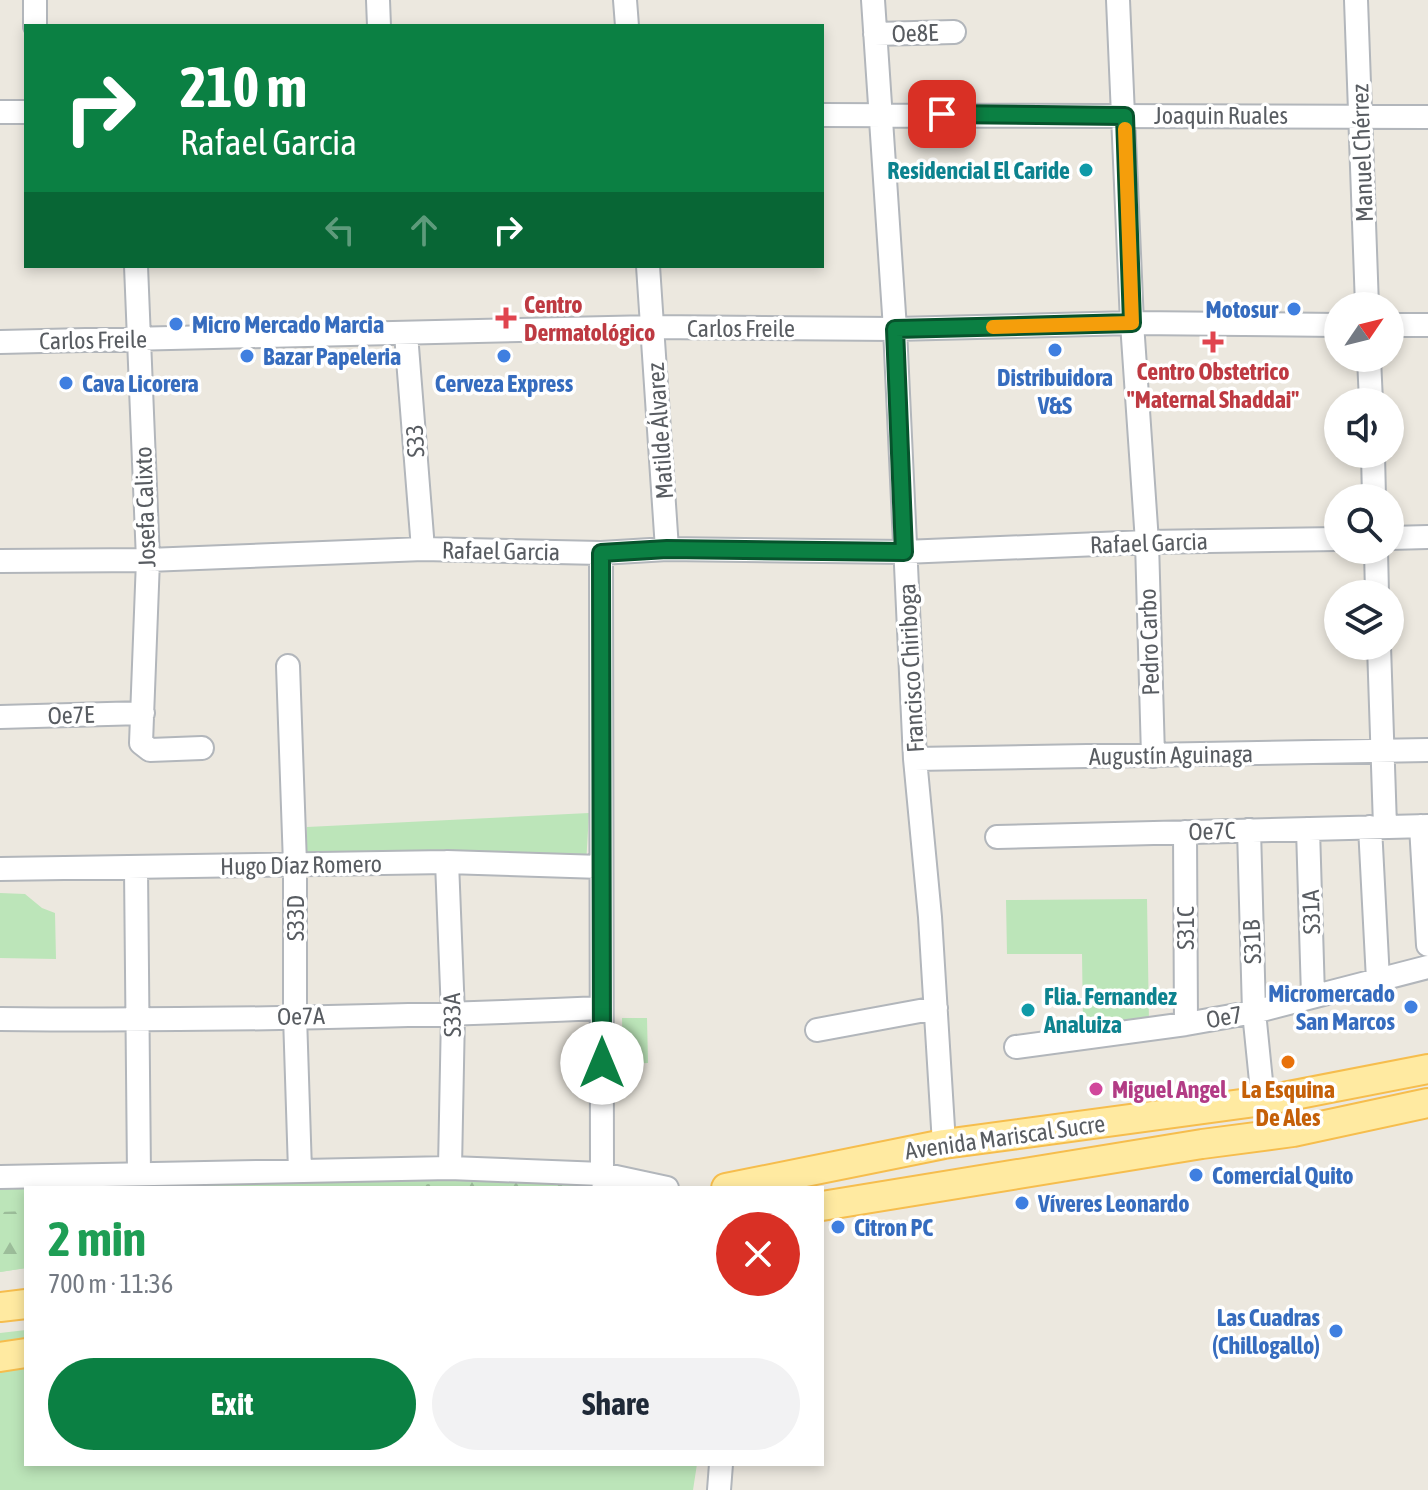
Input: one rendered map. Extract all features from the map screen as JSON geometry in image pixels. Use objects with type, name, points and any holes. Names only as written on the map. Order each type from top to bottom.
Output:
[{"type":"main road","name":"Avenida Mariscal Sucre","points":[[731,1186],[944,1144],[1263,1101],[1428,1069]]},
{"type":"main road","name":"Avenida Mariscal Sucre","points":[[824,1206],[1293,1132],[1428,1103]]},
{"type":"main road","points":[[0,1307],[24,1304]]},
{"type":"main road","points":[[0,1357],[24,1353]]},
{"type":"street","points":[[35,0],[35,24]]},
{"type":"street","points":[[378,0],[379,24]]},
{"type":"street","points":[[625,0],[627,24]]},
{"type":"street","name":"Francisco Chiriboga","points":[[873,0],[895,329],[915,759],[944,1144]]},
{"type":"street","name":"Pedro Carbo","points":[[1118,0],[1132,323],[1147,542],[1153,756]]},
{"type":"street","name":"Manuel Chérrez","points":[[1356,0],[1367,292]]},
{"type":"street","name":"Oe8E","points":[[875,34],[954,32]]},
{"type":"street","points":[[0,112],[24,112]]},
{"type":"street","name":"Joaquin Ruales","points":[[824,115],[1428,117]]},
{"type":"street","name":"Josefa Calixto","points":[[136,268],[148,560],[141,743],[150,750],[202,748]]},
{"type":"street","name":"Matilde Álvarez","points":[[648,268],[667,549]]},
{"type":"street","name":"Carlos Freile","points":[[0,342],[653,327],[895,329],[1132,323],[1324,325]]},
{"type":"street","points":[[1404,325],[1428,325]]},
{"type":"street","name":"S33","points":[[406,334],[423,549]]},
{"type":"street","points":[[1404,538],[1428,537]]},
{"type":"street","name":"Rafael Garcia","points":[[0,561],[148,560],[423,549],[601,553],[667,549],[904,552],[1147,542],[1324,539]]},
{"type":"street","points":[[601,553],[603,1181]]},
{"type":"street","points":[[1378,980],[1378,827],[1382,750],[1379,660]]},
{"type":"street","name":"S33D","points":[[288,666],[300,1171]]},
{"type":"street","name":"Oe7E","points":[[0,717],[143,713]]},
{"type":"street","name":"Augustín Aguinaga","points":[[915,759],[1428,750]]},
{"type":"street","points":[[1425,826],[1428,945]]},
{"type":"street","name":"Oe7C","points":[[997,837],[1425,826]]},
{"type":"street","name":"S31A","points":[[1308,829],[1313,996]]},
{"type":"street","name":"S31B","points":[[1249,830],[1254,1012],[1263,1101]]},
{"type":"street","name":"S31C","points":[[1185,832],[1186,1024]]},
{"type":"street","name":"Hugo Díaz Romero","points":[[0,869],[447,862],[601,867]]},
{"type":"street","name":"S33A","points":[[447,862],[453,1014],[450,1168]]},
{"type":"street","points":[[136,869],[139,1174]]},
{"type":"street","name":"Oe7","points":[[1016,1047],[1254,1012],[1428,967]]},
{"type":"street","name":"Oe7A","points":[[0,1019],[137,1020],[601,1008]]},
{"type":"street","points":[[817,1030],[936,1008]]},
{"type":"street","points":[[0,1177],[450,1168],[649,1186]]},
{"type":"street","points":[[719,1490],[721,1466]]},
{"type":"green space","points":[[589,813],[586,865],[563,864],[548,853],[462,852],[305,868],[307,827]]},
{"type":"green space","points":[[0,893],[25,894],[42,908],[55,913],[56,959],[0,958]]},
{"type":"green space","points":[[1147,899],[1149,1022],[1083,1023],[1082,954],[1007,954],[1006,900]]},
{"type":"green space","points":[[622,1018],[647,1018],[648,1063],[623,1064]]},
{"type":"green space","points":[[582,1163],[581,1186],[24,1186],[24,1268],[0,1272],[0,1179]]},
{"type":"green space","points":[[584,1174],[581,1186],[401,1186]]},
{"type":"green space","points":[[24,1211],[24,1268],[0,1272],[0,1212]]},
{"type":"green space","points":[[24,1330],[24,1466],[697,1466],[693,1490],[0,1490],[0,1333]]},
{"type":"slow traffic","points":[[993,327],[1132,323],[1125,129]]},
{"type":"place","name":"Residencial El Caride","points":[[1086,170]]},
{"type":"place","name":"Motosur","points":[[1294,309]]},
{"type":"place","name":"Centro Dermatológico","points":[[506,318]]},
{"type":"place","name":"Micro Mercado Marcia","points":[[176,324]]},
{"type":"place","name":"Centro Obstetrico \"Maternal Shaddai\"","points":[[1213,342]]},
{"type":"place","name":"Distribuidora V&S","points":[[1055,350]]},
{"type":"place","name":"Bazar Papeleria","points":[[247,356]]},
{"type":"place","name":"Cerveza Express","points":[[504,356]]},
{"type":"place","name":"Cava Licorera","points":[[66,383]]},
{"type":"place","name":"Micromercado San Marcos","points":[[1411,1007]]},
{"type":"place","name":"Flia. Fernandez Analuiza","points":[[1028,1010]]},
{"type":"place","name":"La Esquina De Ales","points":[[1288,1062]]},
{"type":"place","name":"Miguel Angel","points":[[1096,1089]]},
{"type":"place","name":"Comercial Quito","points":[[1196,1175]]},
{"type":"place","name":"Víveres Leonardo","points":[[1022,1203]]},
{"type":"place","name":"Citron PC","points":[[838,1227]]},
{"type":"place","name":"Las Cuadras (Chillogallo)","points":[[1336,1331]]},
{"type":"route","points":[[602,1063],[601,553],[667,549],[904,552],[895,329],[1132,323],[1125,116],[942,114]]}]
